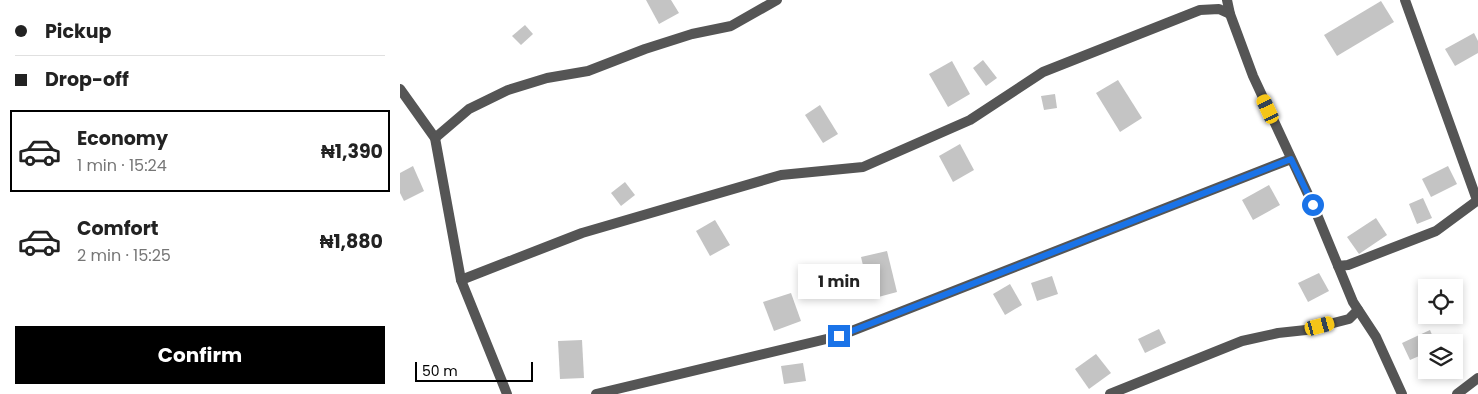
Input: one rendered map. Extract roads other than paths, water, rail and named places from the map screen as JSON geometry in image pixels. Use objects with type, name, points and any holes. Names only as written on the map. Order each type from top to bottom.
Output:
[{"type":"street","points":[[435,138],[469,109],[508,90],[547,78],[588,71],[645,49],[692,34],[731,26],[777,0]]},
{"type":"street","points":[[1227,0],[1230,14],[1253,76],[1313,205],[1353,302],[1376,337],[1402,394]]},
{"type":"street","points":[[1338,266],[1348,265],[1436,231],[1477,200],[1405,0]]},
{"type":"street","points":[[461,280],[582,233],[781,175],[863,167],[970,120],[1043,72],[1200,10],[1219,9],[1230,14]]},
{"type":"street","points":[[400,89],[435,138],[461,280],[507,394]]},
{"type":"street","points":[[596,394],[839,336],[1291,159]]},
{"type":"street","points":[[1110,394],[1242,341],[1278,333],[1315,328],[1350,319],[1358,310]]},
{"type":"street","points":[[1457,394],[1478,378]]}]
